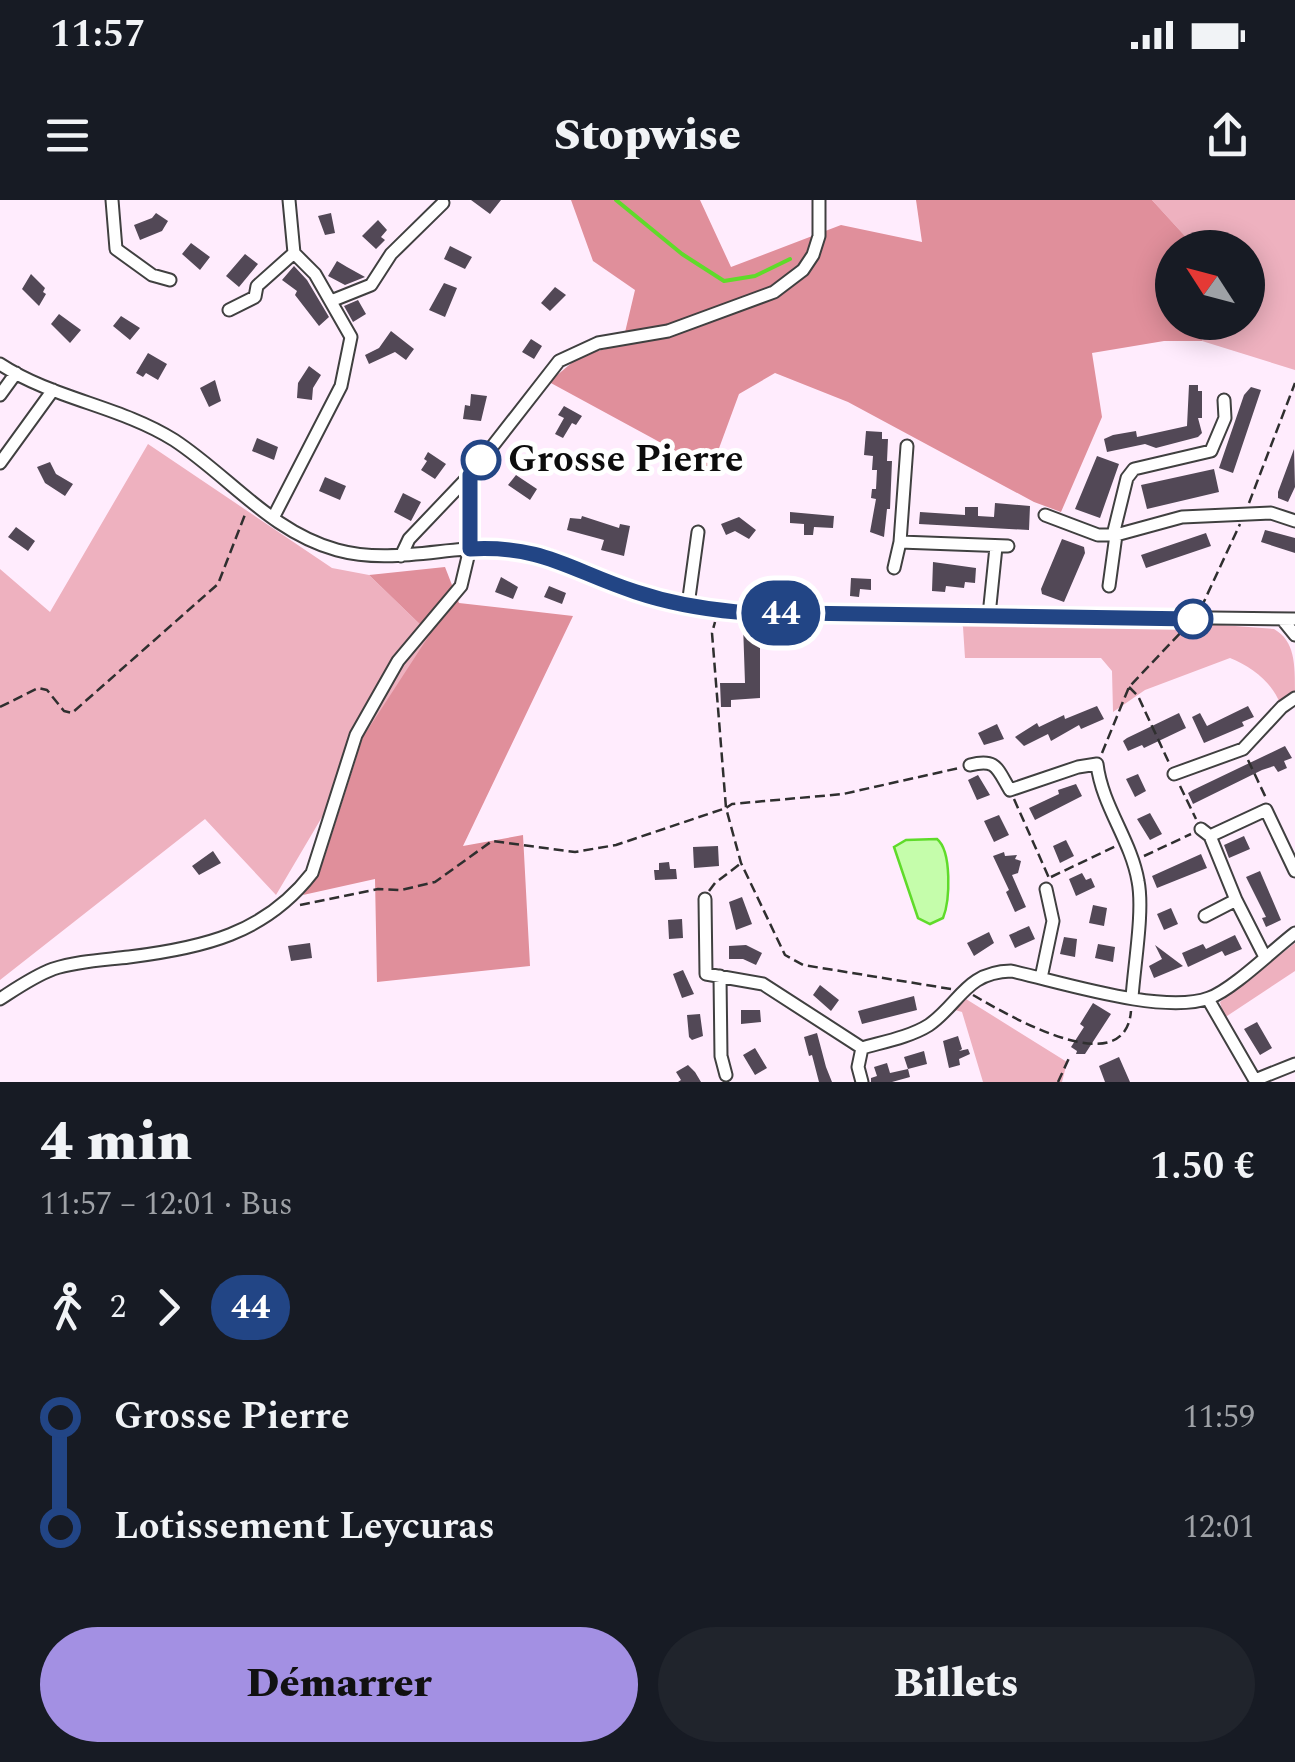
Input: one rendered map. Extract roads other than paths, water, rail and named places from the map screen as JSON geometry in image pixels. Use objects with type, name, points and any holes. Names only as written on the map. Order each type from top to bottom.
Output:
[{"type":"street","points":[[112,200],[116,248],[152,275],[170,280]]},
{"type":"street","points":[[273,518],[341,386],[351,338],[315,274],[294,253],[290,200]]},
{"type":"street","points":[[401,556],[409,539],[470,475],[559,361],[598,343],[668,331],[774,292],[804,270],[816,245],[821,219],[819,200]]},
{"type":"street","points":[[331,301],[371,285],[392,254],[443,203]]},
{"type":"street","points":[[229,310],[255,298],[257,286],[294,253]]},
{"type":"street","points":[[0,364],[170,438],[273,518],[301,536],[338,550],[401,556],[504,547],[537,552],[636,592],[718,610],[1288,619],[1295,635]]},
{"type":"street","points":[[0,396],[16,374]]},
{"type":"street","points":[[0,463],[53,390]]},
{"type":"street","points":[[1109,586],[1114,535],[1127,478],[1134,469],[1211,451],[1225,418],[1224,400]]},
{"type":"street","points":[[894,568],[900,542],[907,446]]},
{"type":"street","points":[[0,1000],[55,968],[152,954],[220,938],[281,908],[312,873],[356,735],[398,662],[461,586],[470,549],[470,475]]},
{"type":"street","points":[[1045,515],[1098,535],[1114,535],[1163,520],[1245,513],[1271,513],[1295,521]]},
{"type":"street","points":[[688,605],[698,532]]},
{"type":"street","points":[[900,542],[1002,547],[989,615]]},
{"type":"street","points":[[1174,774],[1243,750],[1295,698]]},
{"type":"street","points":[[970,765],[986,761],[994,764],[1010,790],[1098,764],[1100,783],[1126,841],[1139,885],[1132,998]]},
{"type":"street","points":[[1264,957],[1206,832],[1266,810],[1295,871]]},
{"type":"street","points":[[1041,978],[1053,921],[1048,883]]},
{"type":"street","points":[[704,899],[706,974],[763,984],[862,1048]]},
{"type":"street","points":[[1204,916],[1236,900]]},
{"type":"street","points":[[862,1048],[927,1026],[961,990],[996,972],[1011,971],[1132,998],[1180,1004],[1208,999],[1295,932]]},
{"type":"street","points":[[720,976],[721,1056],[726,1075]]},
{"type":"street","points":[[1208,999],[1256,1081],[1295,1064]]},
{"type":"street","points":[[862,1048],[858,1067],[862,1082]]},
{"type":"waterway","points":[[616,200],[682,254],[724,281],[755,276],[790,259]]},
{"type":"place","name":"Grosse Pierre","points":[[481,460]]}]
